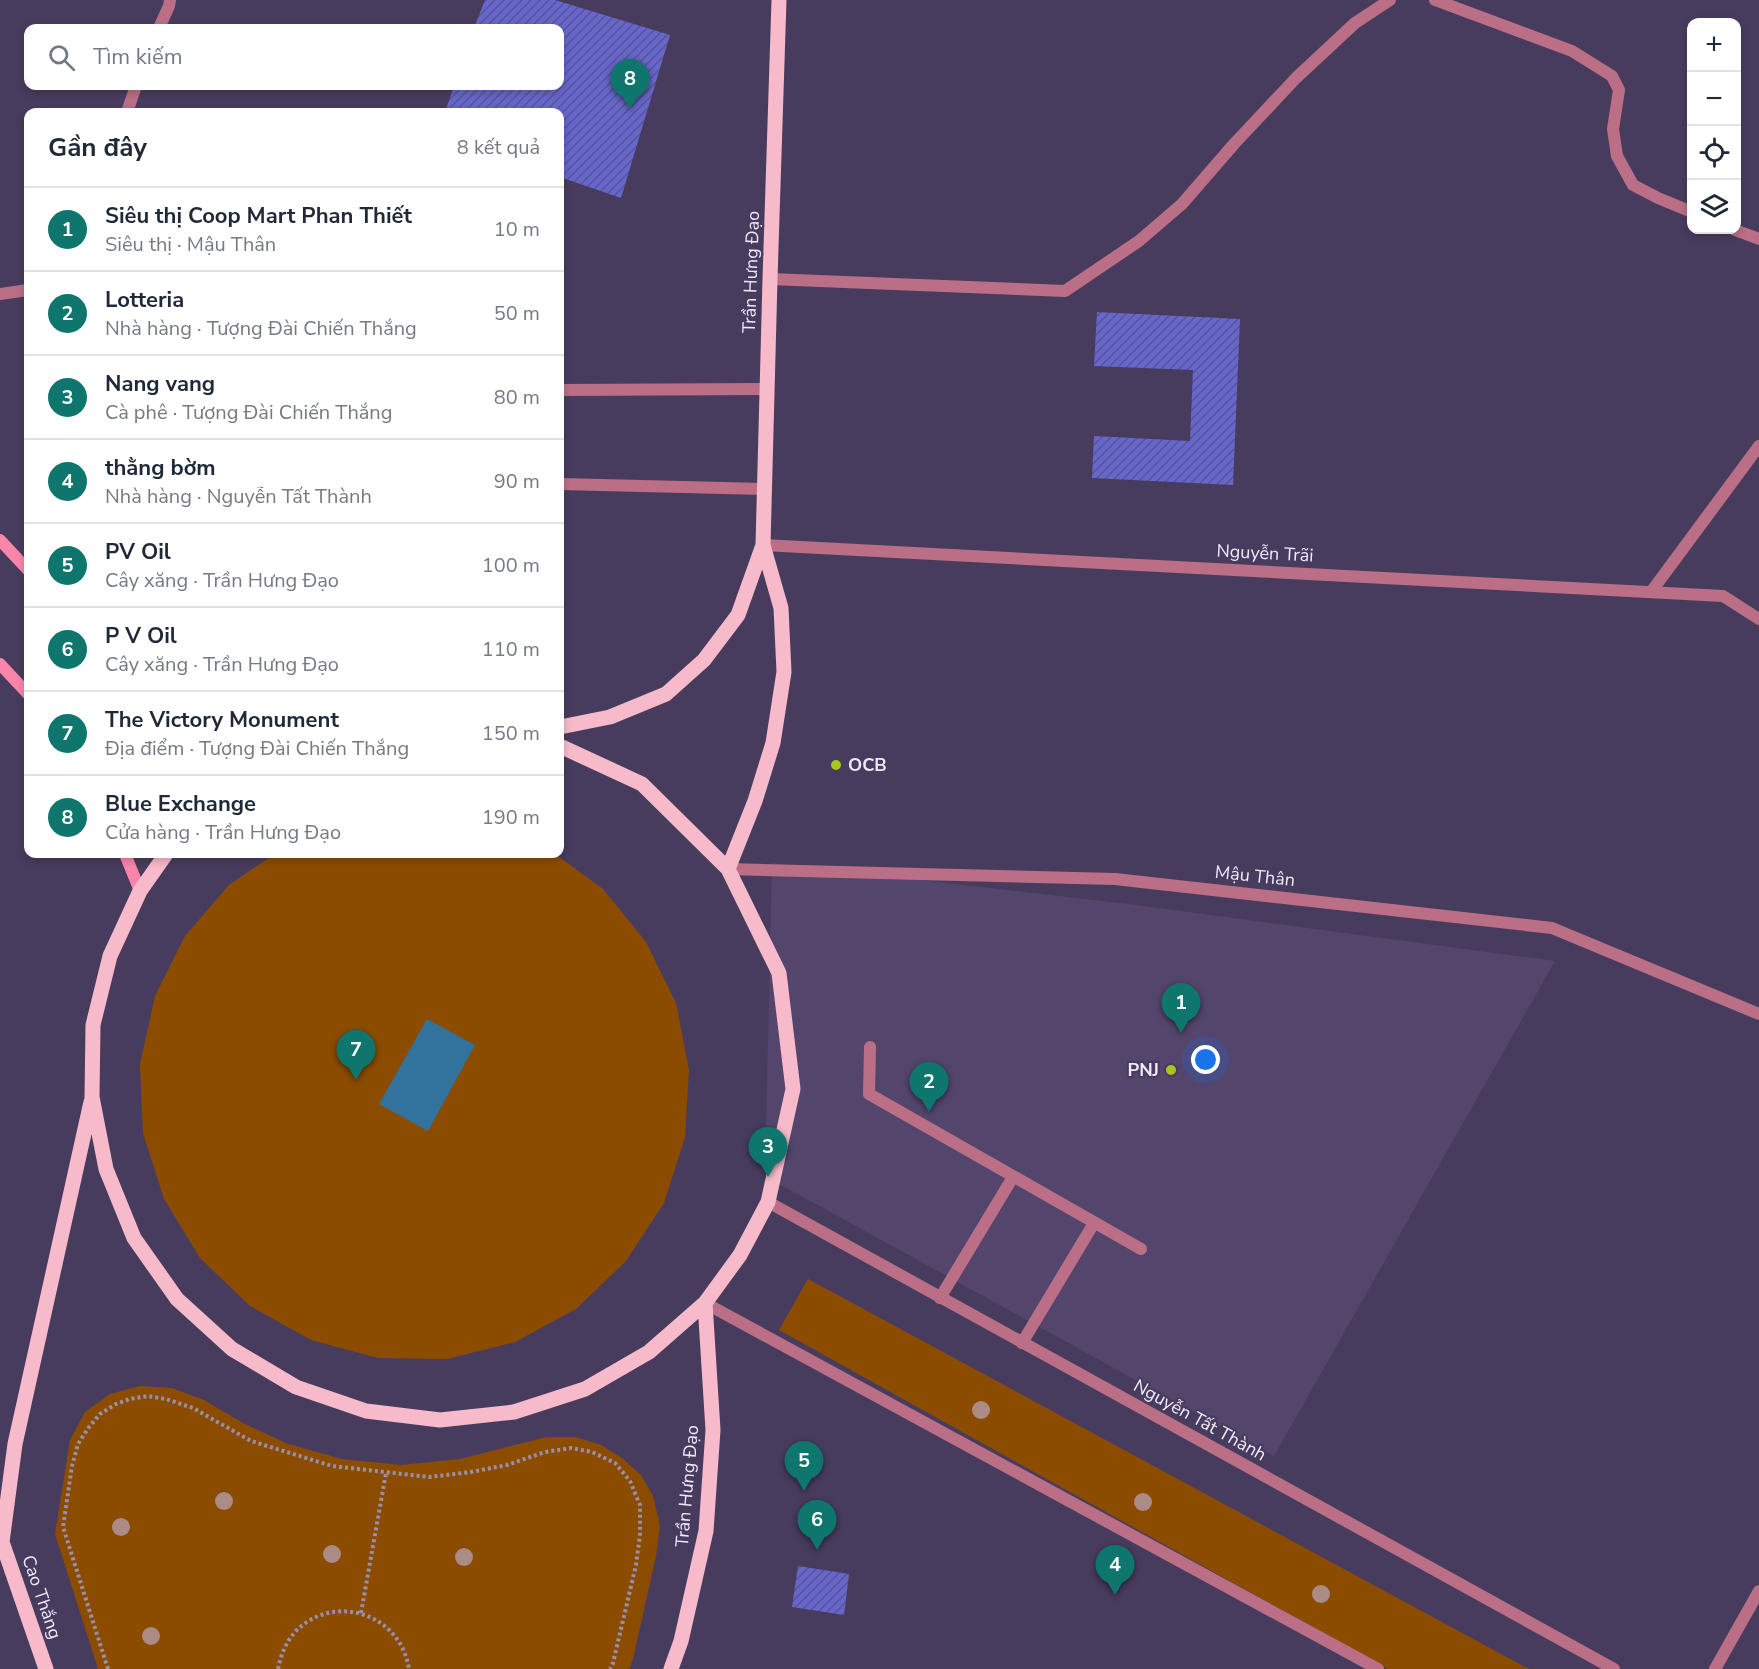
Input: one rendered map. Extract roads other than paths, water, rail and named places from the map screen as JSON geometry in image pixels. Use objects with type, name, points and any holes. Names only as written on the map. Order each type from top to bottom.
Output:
[{"type":"main road","name":"Trần Hưng Đạo","points":[[728,869],[756,801],[773,743],[784,672],[781,608],[763,545],[779,0]]},
{"type":"main road","points":[[0,540],[24,566]]},
{"type":"main road","name":"Trần Hưng Đạo","points":[[564,727],[610,717],[666,693],[704,660],[738,615],[763,545]]},
{"type":"main road","points":[[0,664],[24,690]]},
{"type":"main road","points":[[92,1097],[106,1169],[134,1238],[177,1299],[232,1349],[296,1387],[366,1411],[440,1420],[514,1413],[585,1389],[649,1352],[705,1303],[740,1255],[768,1202],[793,1089],[781,985],[779,973],[728,869],[642,784],[564,748]]},
{"type":"main road","points":[[126,858],[140,891]]},
{"type":"main road","points":[[1,1540],[15,1444],[92,1097],[93,1025],[110,956],[140,891],[163,858]]},
{"type":"main road","name":"Trần Hưng Đạo","points":[[671,1669],[681,1641],[706,1531],[713,1430],[705,1303]]},
{"type":"main road","name":"Cao Thắng","points":[[1,1540],[46,1669]]},
{"type":"street","points":[[161,24],[170,0]]},
{"type":"street","points":[[770,279],[1065,291],[1139,241],[1182,204],[1296,78],[1355,23],[1390,0]]},
{"type":"street","points":[[1434,0],[1572,51],[1612,76],[1618,90],[1613,129],[1617,156],[1633,185],[1687,210]]},
{"type":"street","points":[[128,108],[135,90]]},
{"type":"street","points":[[1741,232],[1759,239]]},
{"type":"street","points":[[0,294],[24,291]]},
{"type":"street","points":[[564,390],[766,389]]},
{"type":"street","points":[[1651,592],[1759,446]]},
{"type":"street","points":[[564,484],[764,489]]},
{"type":"street","name":"Nguyễn Trãi","points":[[763,545],[1723,596],[1759,619]]},
{"type":"street","name":"Mậu Thân","points":[[728,869],[1115,879],[1552,928],[1759,1014]]},
{"type":"street","points":[[870,1047],[869,1094],[1141,1249]]},
{"type":"street","points":[[940,1298],[1013,1177]]},
{"type":"street","name":"Nguyễn Tất Thành","points":[[768,1202],[1614,1669]]},
{"type":"street","points":[[1022,1343],[1095,1223]]},
{"type":"street","points":[[705,1303],[1378,1669]]},
{"type":"street","points":[[1715,1669],[1759,1591]]},
{"type":"water","points":[[427,1019],[475,1045],[428,1131],[379,1104]]},
{"type":"place","name":"Blue Exchange","points":[[630,109]]},
{"type":"place","name":"OCB","points":[[836,765]]},
{"type":"place","name":"Siêu thị Coop Mart Phan Thiết","points":[[1181,1033]]},
{"type":"place","name":"PNJ","points":[[1171,1070]]},
{"type":"place","name":"The Victory Monument","points":[[356,1080]]},
{"type":"place","name":"Lotteria","points":[[929,1112]]},
{"type":"place","name":"Nang vang","points":[[768,1177]]},
{"type":"place","name":"PV Oil","points":[[804,1491]]},
{"type":"place","name":"P V Oil","points":[[817,1550]]},
{"type":"place","name":"thằng bờm","points":[[1115,1595]]}]
